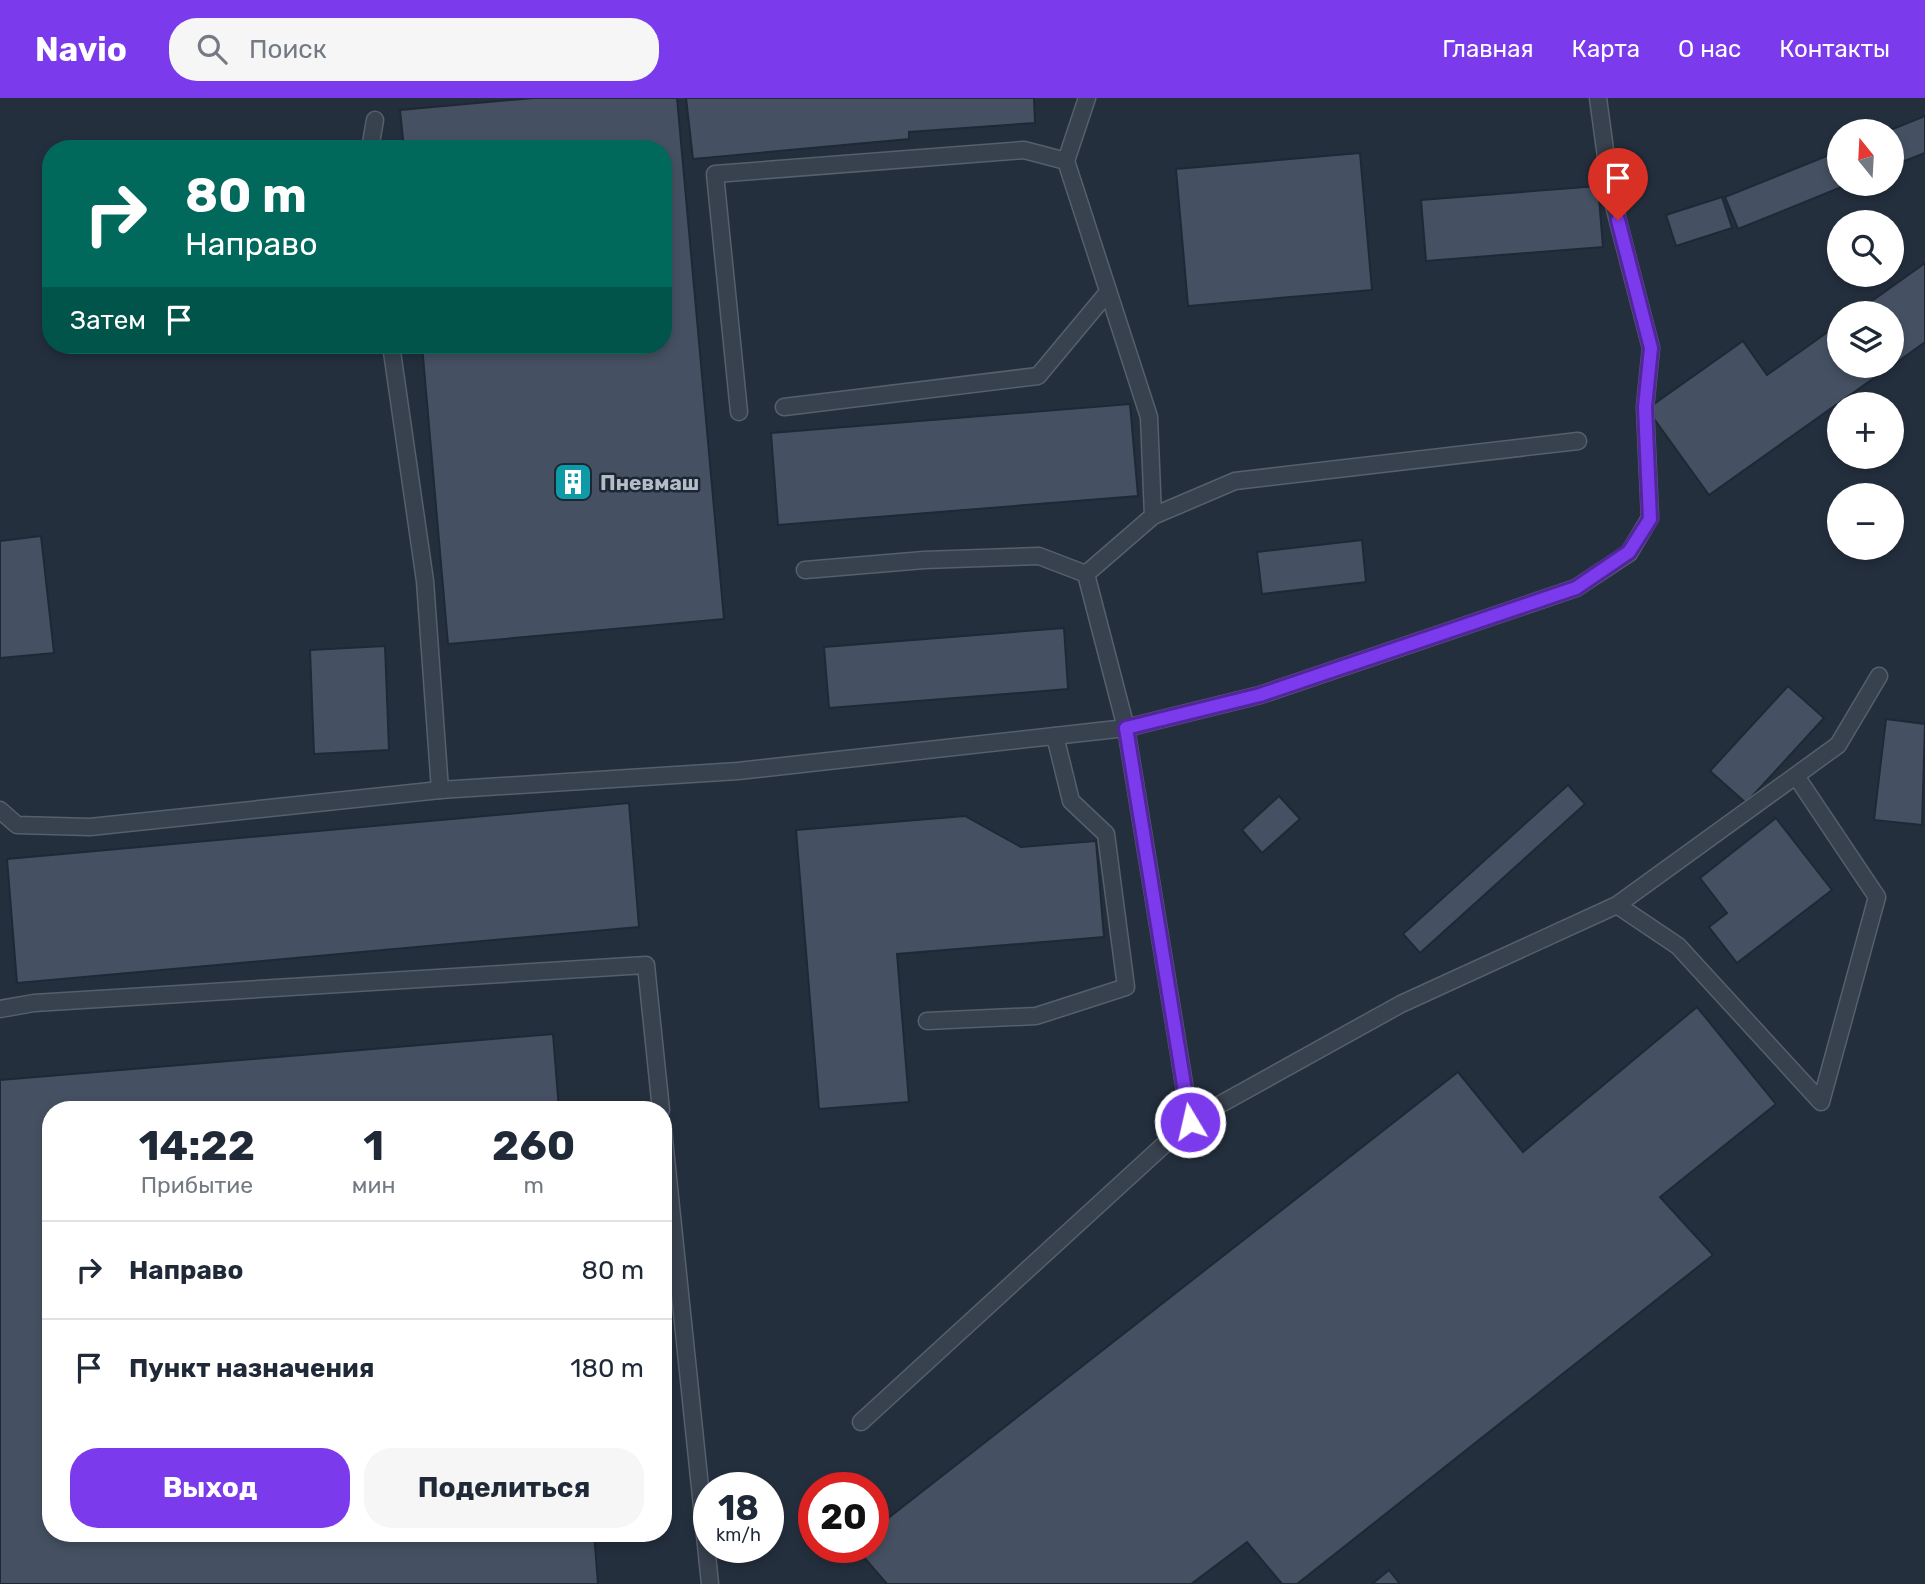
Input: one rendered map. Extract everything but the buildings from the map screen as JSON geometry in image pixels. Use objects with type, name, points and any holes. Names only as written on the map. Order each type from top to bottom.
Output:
[{"type":"lane","points":[[1087,98],[1066,160],[1149,418],[1153,516]]},
{"type":"lane","points":[[0,810],[17,825],[90,827],[440,790],[738,771],[1126,728],[1260,695],[1576,588],[1629,552],[1650,519],[1645,407],[1651,348],[1611,194],[1598,98]]},
{"type":"lane","points":[[372,140],[375,120]]},
{"type":"lane","points":[[739,412],[715,174],[1024,150],[1066,160]]},
{"type":"lane","points":[[783,407],[1038,376],[1108,292]]},
{"type":"lane","points":[[392,354],[425,581],[440,790]]},
{"type":"lane","points":[[1086,574],[1153,516],[1235,481],[1578,441]]},
{"type":"lane","points":[[806,570],[924,560],[1039,556],[1086,574]]},
{"type":"lane","points":[[1086,574],[1126,728],[1190,1122]]},
{"type":"lane","points":[[861,1422],[1190,1122],[1401,1004],[1617,905],[1838,745],[1879,676]]},
{"type":"lane","points":[[928,1021],[1036,1016],[1126,987],[1106,834],[1071,801],[1055,736]]},
{"type":"lane","points":[[1617,905],[1678,946],[1821,1102],[1877,897],[1796,775]]},
{"type":"lane","points":[[0,1009],[34,1003],[646,965],[660,1101]]},
{"type":"lane","points":[[672,1216],[710,1584]]},
{"type":"place","name":"Пневмаш","points":[[573,482]]},
{"type":"route","points":[[1190,1122],[1126,728],[1260,695],[1576,588],[1629,552],[1650,519],[1645,407],[1651,348],[1618,220]]}]
